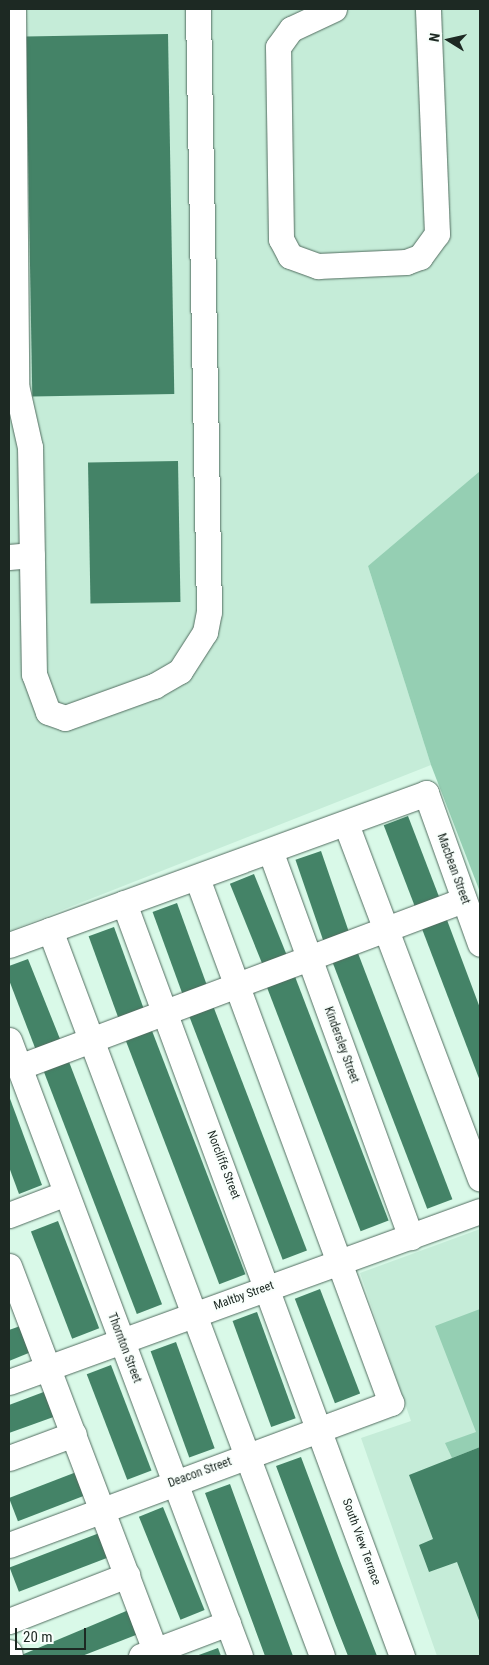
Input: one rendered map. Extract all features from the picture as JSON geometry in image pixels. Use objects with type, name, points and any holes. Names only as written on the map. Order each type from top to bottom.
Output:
[{"type":"street","points":[[13,9],[16,385],[27,427],[21,556],[34,674],[48,712],[65,718],[81,715],[180,671],[205,632],[209,612],[198,9]]},
{"type":"street","points":[[334,9],[291,29],[278,47],[281,239],[290,256],[318,266],[406,262],[420,257],[436,234],[428,9]]},
{"type":"street","name":"Macbean Street","points":[[346,824],[426,794],[480,944]]},
{"type":"street","points":[[9,945],[124,903],[271,853],[346,824],[480,1179]]},
{"type":"street","name":"Kindersley Street","points":[[271,853],[411,1238]]},
{"type":"street","points":[[197,878],[340,1262]]},
{"type":"street","points":[[13,1054],[92,1039],[464,900]]},
{"type":"street","name":"Norcliffe Street","points":[[124,903],[269,1287],[319,1429]]},
{"type":"street","points":[[50,930],[322,1656]]},
{"type":"street","name":"Thornton Street","points":[[13,1054],[240,1656]]},
{"type":"street","points":[[9,1215],[66,1194]]},
{"type":"street","name":"Maltby Street","points":[[9,1382],[121,1339],[411,1238],[480,1211]]},
{"type":"street","name":"Deacon Street","points":[[9,1545],[391,1403],[340,1262]]},
{"type":"street","points":[[9,1266],[13,1291],[48,1367],[74,1434],[127,1575],[151,1654],[228,1623]]},
{"type":"street","name":"South View Terrace","points":[[319,1429],[402,1656]]},
{"type":"street","points":[[9,1458],[74,1434]]},
{"type":"street","points":[[9,1620],[127,1575]]},
{"type":"street","points":[[9,1652],[10,1656]]},
{"type":"shaded area","points":[[9,9],[480,9],[480,471],[368,566],[431,765],[9,931]]},
{"type":"shaded area","points":[[480,471],[480,892],[431,765],[368,566]]},
{"type":"shaded area","points":[[480,1229],[480,1656],[437,1656],[361,1438],[411,1421],[360,1273]]},
{"type":"shaded area","points":[[480,1309],[480,1447],[452,1458],[445,1443],[476,1432],[435,1326]]},
{"type":"building","points":[[168,34],[174,394],[32,396],[26,36]]},
{"type":"building","points":[[178,461],[180,602],[90,604],[88,463]]},
{"type":"building","points":[[408,816],[441,903],[417,912],[384,825]]},
{"type":"building","points":[[321,851],[350,936],[325,945],[295,860]]},
{"type":"building","points":[[254,874],[288,959],[264,969],[230,884]]},
{"type":"building","points":[[177,903],[209,990],[184,999],[153,912]]},
{"type":"building","points":[[444,912],[480,1008],[480,1081],[419,921]]},
{"type":"building","points":[[114,927],[145,1013],[120,1022],[89,936]]},
{"type":"building","points":[[356,948],[452,1199],[427,1209],[331,958]]},
{"type":"building","points":[[28,959],[62,1044],[37,1053],[9,980],[9,966]]},
{"type":"building","points":[[294,974],[389,1220],[361,1231],[266,985]]},
{"type":"building","points":[[212,1003],[307,1250],[283,1260],[188,1012]]},
{"type":"building","points":[[149,1023],[245,1274],[219,1284],[123,1033]]},
{"type":"building","points":[[66,1054],[162,1304],[137,1314],[41,1064]]},
{"type":"building","points":[[9,1096],[42,1185],[19,1194],[9,1167]]},
{"type":"building","points":[[58,1221],[99,1328],[72,1339],[31,1231]]},
{"type":"building","points":[[320,1289],[360,1394],[335,1403],[295,1299]]},
{"type":"building","points":[[257,1312],[296,1418],[271,1427],[233,1321]]},
{"type":"building","points":[[26,1324],[36,1350],[9,1361],[9,1330]]},
{"type":"building","points":[[176,1342],[215,1448],[189,1457],[151,1351]]},
{"type":"building","points":[[111,1365],[151,1470],[127,1480],[87,1374]]},
{"type":"building","points":[[49,1390],[59,1415],[9,1433],[9,1405]]},
{"type":"building","points":[[480,1447],[480,1623],[457,1562],[429,1572],[419,1545],[433,1539],[409,1475]]},
{"type":"building","points":[[301,1457],[377,1656],[348,1656],[335,1623],[276,1466]]},
{"type":"building","points":[[79,1471],[88,1494],[18,1521],[9,1498]]},
{"type":"building","points":[[230,1484],[293,1656],[265,1656],[205,1493]]},
{"type":"building","points":[[163,1507],[205,1610],[180,1620],[139,1517]]},
{"type":"building","points":[[102,1532],[111,1556],[19,1592],[10,1567]]},
{"type":"building","points":[[131,1609],[141,1633],[82,1656],[19,1656]]},
{"type":"building","points":[[218,1648],[221,1656],[196,1656]]}]
